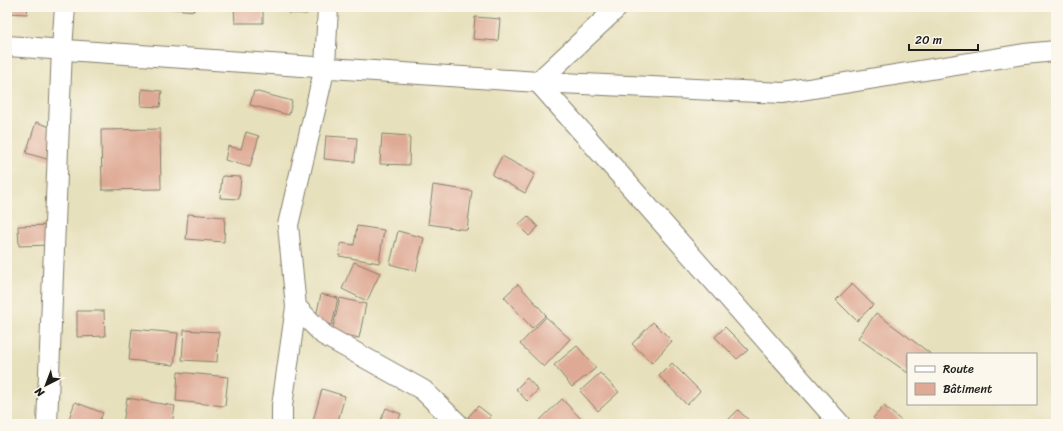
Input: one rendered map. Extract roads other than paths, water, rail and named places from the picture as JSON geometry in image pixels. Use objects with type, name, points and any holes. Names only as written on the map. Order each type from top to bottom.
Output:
[{"type":"street","points":[[47,424],[65,7]]},
{"type":"street","points":[[282,424],[282,406],[296,307],[288,225],[325,68],[328,7]]},
{"type":"street","points":[[538,82],[618,7]]},
{"type":"street","points":[[7,46],[538,82],[783,93],[1024,54],[1056,51]]},
{"type":"street","points":[[538,82],[840,424]]},
{"type":"street","points":[[296,307],[324,335],[423,390],[458,424]]}]
